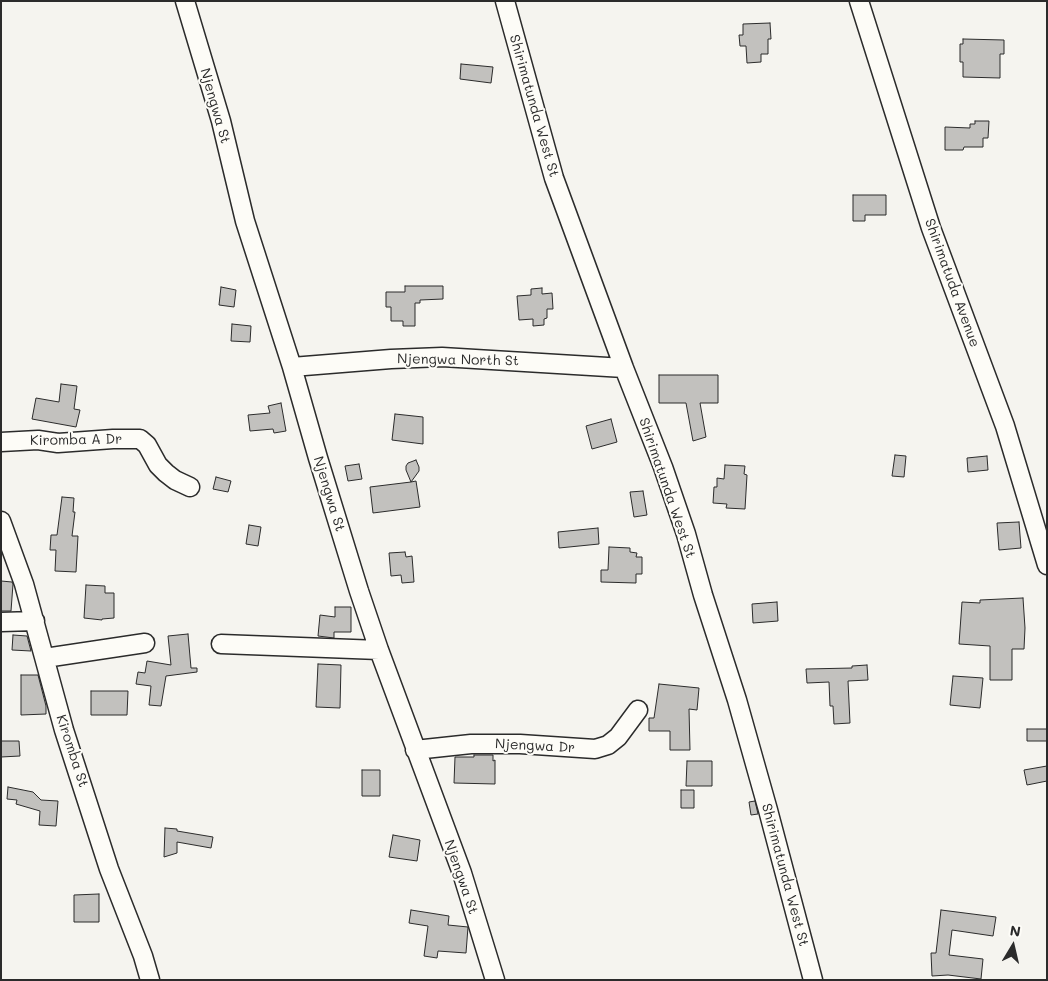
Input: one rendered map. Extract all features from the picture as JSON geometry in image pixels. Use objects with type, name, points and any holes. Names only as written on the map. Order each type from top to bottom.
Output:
[{"type":"street","name":"Njengwa St","points":[[185,1],[221,121],[246,221],[292,367],[321,468],[379,650],[462,873],[495,980]]},
{"type":"street","name":"Shirimatunda West St","points":[[505,1],[554,178],[624,368],[663,467],[686,534],[766,800],[813,980]]},
{"type":"street","name":"Shirimatuda Avenue","points":[[859,1],[931,228],[1004,426],[1047,565]]},
{"type":"street","name":"Njengwa North St","points":[[292,367],[391,359],[442,358],[624,368]]},
{"type":"street","name":"Kiromba A Dr","points":[[1,442],[38,440],[58,443],[113,439],[140,440],[147,445],[158,465],[166,474],[190,487]]},
{"type":"street","name":"Kiromba St","points":[[1,521],[24,584],[64,730],[109,869],[150,980]]},
{"type":"street","points":[[1,622],[35,621]]},
{"type":"street","points":[[45,658],[145,643]]},
{"type":"street","points":[[221,644],[379,650]]},
{"type":"street","name":"Njengwa Dr","points":[[415,750],[471,744],[520,744],[596,749],[608,746],[618,737],[638,710]]},
{"type":"building","points":[[770,23],[771,39],[768,39],[768,54],[761,54],[761,62],[747,63],[746,46],[740,46],[739,35],[743,35],[743,24]]},
{"type":"building","points":[[963,39],[1004,40],[1004,54],[1000,54],[1000,78],[963,77],[963,62],[960,62],[960,44],[963,44]]},
{"type":"building","points":[[461,64],[493,67],[491,83],[460,79]]},
{"type":"building","points":[[975,121],[989,121],[988,138],[983,138],[983,147],[945,150],[945,127],[970,128],[970,124],[975,124]]},
{"type":"building","points":[[853,195],[886,195],[886,215],[865,215],[865,221],[853,221]]},
{"type":"building","points":[[405,286],[443,286],[443,299],[420,300],[420,303],[415,303],[415,326],[403,326],[403,321],[391,321],[391,307],[386,307],[386,292],[405,292]]},
{"type":"building","points":[[221,287],[236,290],[234,307],[219,305]]},
{"type":"building","points":[[542,288],[542,294],[552,293],[553,309],[547,309],[547,318],[544,319],[544,325],[533,326],[533,319],[519,320],[517,296],[531,295],[531,289]]},
{"type":"building","points":[[232,324],[251,326],[250,342],[231,341]]},
{"type":"building","points":[[659,375],[718,375],[718,403],[700,403],[706,437],[693,441],[686,403],[659,403]]},
{"type":"building","points":[[61,384],[77,386],[74,409],[80,410],[76,427],[32,419],[36,398],[59,402]]},
{"type":"building","points":[[281,403],[286,431],[274,433],[273,429],[250,431],[248,415],[270,413],[268,406]]},
{"type":"building","points":[[395,414],[423,417],[423,444],[392,440]]},
{"type":"building","points":[[611,419],[617,442],[592,449],[586,426]]},
{"type":"building","points":[[895,455],[906,456],[904,477],[892,476]]},
{"type":"building","points":[[987,456],[988,470],[968,472],[967,458]]},
{"type":"building","points":[[416,460],[419,471],[411,482],[406,466],[408,463]]},
{"type":"building","points":[[359,464],[362,479],[348,481],[345,466]]},
{"type":"building","points":[[725,465],[745,466],[744,474],[747,475],[745,509],[726,508],[727,504],[713,503],[714,487],[717,487],[717,478],[724,479]]},
{"type":"building","points":[[216,477],[231,481],[228,492],[213,489]]},
{"type":"building","points":[[416,481],[420,507],[373,513],[370,487]]},
{"type":"building","points":[[643,491],[647,515],[634,517],[630,492]]},
{"type":"building","points":[[62,497],[74,498],[73,512],[75,512],[72,536],[78,536],[76,572],[55,571],[56,550],[50,550],[51,535],[57,535]]},
{"type":"building","points":[[1019,522],[1021,548],[999,550],[997,523]]},
{"type":"building","points":[[249,525],[261,527],[258,546],[246,544]]},
{"type":"building","points":[[598,528],[599,544],[559,548],[558,532]]},
{"type":"building","points":[[609,547],[630,548],[630,552],[637,553],[636,557],[642,557],[642,574],[636,574],[636,583],[601,582],[601,570],[608,570]]},
{"type":"building","points":[[405,552],[406,557],[412,556],[414,582],[402,583],[401,575],[391,576],[389,553]]},
{"type":"building","points":[[1,581],[12,582],[13,584],[11,611],[1,611]]},
{"type":"building","points":[[86,585],[105,586],[105,593],[114,593],[114,618],[102,620],[84,618]]},
{"type":"building","points":[[1023,598],[1024,649],[1012,649],[1012,680],[990,680],[990,646],[959,644],[962,602],[980,603],[980,600]]},
{"type":"building","points":[[777,602],[778,621],[753,623],[752,604]]},
{"type":"building","points":[[335,607],[351,607],[351,632],[334,632],[334,638],[318,636],[320,615],[335,617]]},
{"type":"building","points":[[188,634],[191,668],[197,668],[197,672],[166,676],[161,706],[149,705],[151,686],[136,684],[138,672],[145,673],[147,661],[171,665],[168,636]]},
{"type":"building","points":[[13,635],[27,636],[31,651],[12,650]]},
{"type":"building","points":[[318,664],[341,665],[340,708],[316,707]]},
{"type":"building","points":[[867,665],[868,680],[848,681],[850,723],[834,724],[833,706],[830,706],[829,682],[807,683],[806,669],[852,668],[852,666]]},
{"type":"building","points":[[21,675],[38,675],[46,706],[46,714],[21,715]]},
{"type":"building","points":[[953,676],[983,678],[980,708],[950,705]]},
{"type":"building","points":[[659,684],[699,688],[697,710],[689,709],[690,750],[670,750],[670,731],[649,731],[649,718],[654,718]]},
{"type":"building","points":[[91,691],[128,691],[127,715],[91,715]]},
{"type":"building","points":[[1027,729],[1047,729],[1047,741],[1027,741]]},
{"type":"building","points":[[1,741],[19,741],[20,756],[1,757]]},
{"type":"building","points":[[474,755],[493,755],[493,761],[495,760],[495,784],[454,783],[455,757],[474,757]]},
{"type":"building","points":[[687,761],[712,761],[712,786],[686,786]]},
{"type":"building","points":[[1047,766],[1047,781],[1027,785],[1024,770]]},
{"type":"building","points":[[362,770],[380,770],[380,796],[362,796]]},
{"type":"building","points":[[8,787],[33,792],[41,800],[58,801],[56,826],[39,825],[40,811],[16,804],[17,800],[7,799]]},
{"type":"building","points":[[681,790],[694,790],[694,808],[681,808]]},
{"type":"building","points":[[755,801],[758,814],[751,815],[749,802]]},
{"type":"building","points":[[165,828],[213,837],[211,848],[177,842],[177,853],[164,857]]},
{"type":"building","points":[[393,835],[420,840],[417,861],[389,857]]},
{"type":"building","points":[[99,894],[99,922],[74,922],[74,895]]},
{"type":"building","points":[[411,910],[449,916],[448,925],[468,927],[466,953],[438,951],[437,958],[424,956],[428,926],[409,923]]},
{"type":"building","points":[[941,910],[996,917],[993,936],[952,930],[949,955],[983,959],[981,979],[948,975],[932,976],[931,953],[936,953]]}]
